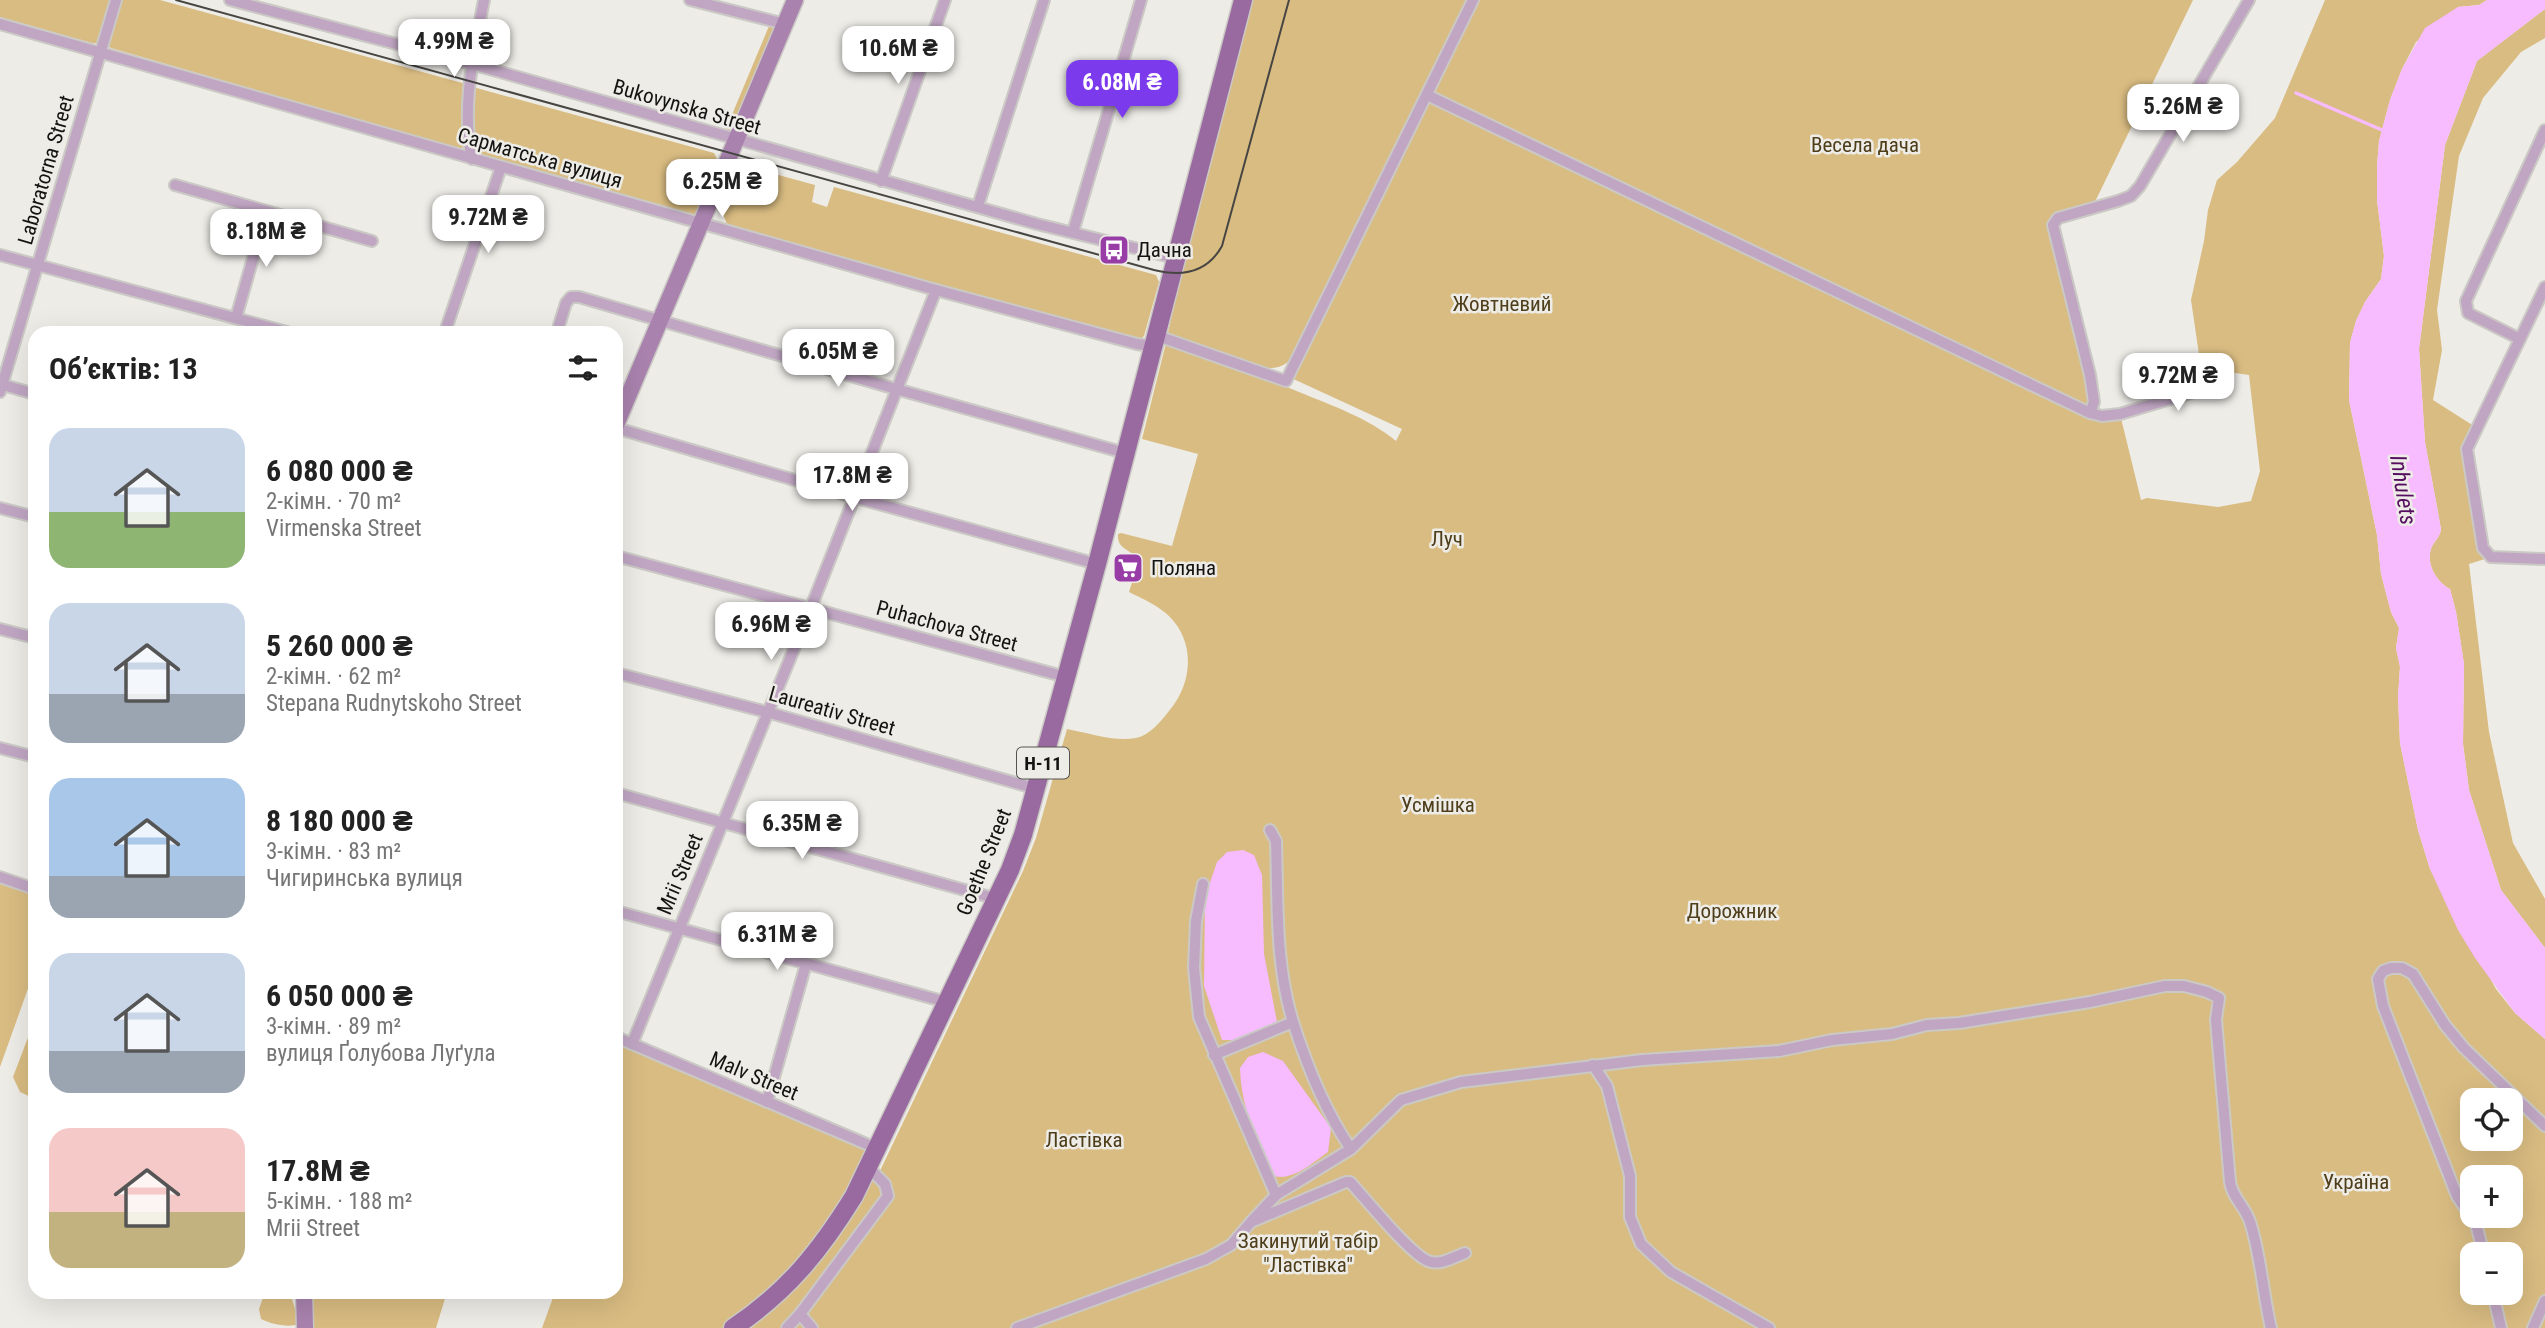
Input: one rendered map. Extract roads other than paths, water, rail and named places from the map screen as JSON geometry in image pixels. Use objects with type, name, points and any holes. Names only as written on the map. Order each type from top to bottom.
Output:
[{"type":"main road","name":"Н-11","points":[[1175,258],[1243,0]]},
{"type":"main road","name":"Goethe Street","points":[[869,1168],[1019,847],[1097,564],[1175,258]]},
{"type":"main road","name":"Н-11","points":[[733,1328],[776,1296],[808,1264],[829,1236],[869,1168]]},
{"type":"street","name":"Laboratorna Street","points":[[1,387],[116,0]]},
{"type":"street","name":"Bukovynska Street","points":[[230,0],[472,64],[735,141],[1037,224],[1175,258]]},
{"type":"street","points":[[472,159],[467,114],[472,64],[484,0]]},
{"type":"street","points":[[690,0],[785,24]]},
{"type":"street","points":[[623,410],[795,0]]},
{"type":"street","points":[[881,181],[945,0]]},
{"type":"street","points":[[978,206],[1045,0]]},
{"type":"street","points":[[1073,232],[1141,0]]},
{"type":"street","points":[[1473,0],[1427,95],[2090,413],[2102,416],[2120,414],[2227,382]]},
{"type":"street","points":[[2090,413],[2094,401],[2090,375],[2053,225],[2058,218],[2131,196],[2140,186],[2249,0]]},
{"type":"street","name":"Сарматська вулиця","points":[[0,24],[936,290],[1137,344],[1153,341],[1286,381],[1427,95]]},
{"type":"street","points":[[2520,339],[2468,313],[2466,301],[2545,130]]},
{"type":"street","points":[[447,326],[501,167]]},
{"type":"street","points":[[175,185],[372,241]]},
{"type":"street","points":[[236,318],[266,212]]},
{"type":"street","points":[[0,255],[265,326]]},
{"type":"street","points":[[2545,287],[2468,449],[2483,548],[2491,557],[2545,559]]},
{"type":"street","name":"Mrii Street","points":[[632,1044],[810,610],[936,290]]},
{"type":"street","points":[[559,326],[566,303],[571,297],[579,297],[1125,453]]},
{"type":"street","points":[[1,387],[28,393]]},
{"type":"street","points":[[623,429],[853,497],[1097,564]]},
{"type":"street","points":[[0,508],[28,515]]},
{"type":"street","name":"Puhachova Street","points":[[623,558],[1066,677]]},
{"type":"street","points":[[0,629],[28,636]]},
{"type":"street","name":"Laureativ Street","points":[[623,675],[767,712],[1037,789]]},
{"type":"street","points":[[0,748],[28,755]]},
{"type":"street","points":[[623,795],[996,899]]},
{"type":"street","points":[[1270,830],[1276,841],[1281,960],[1286,1001],[1304,1056],[1340,1133],[1351,1149]]},
{"type":"street","points":[[0,877],[28,887]]},
{"type":"street","points":[[1203,884],[1196,921],[1194,968],[1199,1017],[1276,1195]]},
{"type":"street","points":[[623,913],[946,1002]]},
{"type":"street","points":[[767,1102],[806,964]]},
{"type":"street","points":[[2481,1242],[2476,1224],[2456,1196],[2384,1006],[2378,979],[2383,971],[2402,968],[2413,974],[2445,1025],[2464,1048],[2545,1126]]},
{"type":"street","points":[[1017,1328],[1206,1259],[1231,1245],[1276,1195],[1351,1149],[1389,1110],[1414,1094],[1461,1082],[1593,1065],[1779,1051],[1832,1040],[1892,1034],[1927,1025],[1959,1023],[2090,1002],[2165,986],[2184,986],[2219,998],[2216,1020],[2232,1196],[2246,1209],[2252,1226],[2271,1328]]},
{"type":"street","points":[[1214,1055],[1293,1022]]},
{"type":"street","name":"Malv Street","points":[[623,1040],[878,1150]]},
{"type":"street","points":[[1593,1065],[1608,1088],[1630,1176],[1630,1217],[1641,1244],[1671,1272],[1769,1328]]},
{"type":"street","points":[[787,1328],[888,1196],[885,1184],[869,1168]]},
{"type":"street","points":[[1251,1222],[1338,1184],[1350,1182],[1415,1252],[1428,1261],[1444,1261],[1465,1253]]},
{"type":"street","points":[[304,1299],[305,1328]]},
{"type":"street","points":[[2533,1328],[2545,1301]]},
{"type":"street","points":[[2496,1305],[2501,1328]]},
{"type":"street","points":[[800,1314],[812,1328]]},
{"type":"water","name":"Inhulets","points":[[2487,0],[2545,0],[2545,9],[2477,61],[2445,145],[2419,349],[2425,442],[2441,529],[2431,549],[2430,561],[2437,577],[2450,589],[2456,612],[2464,664],[2463,744],[2469,790],[2501,890],[2545,948],[2545,1039],[2515,1013],[2475,958],[2458,930],[2430,869],[2418,830],[2400,743],[2400,667],[2396,648],[2399,628],[2391,612],[2381,574],[2377,535],[2349,400],[2350,343],[2365,302],[2381,279],[2384,256],[2377,200],[2377,167],[2379,141],[2390,100],[2402,69],[2425,28],[2458,7],[2479,5]]},
{"type":"water","points":[[1243,850],[1254,855],[1262,875],[1264,954],[1277,1022],[1235,1040],[1222,1040],[1204,986],[1205,897],[1217,862],[1227,852]]},
{"type":"water","points":[[1263,1052],[1283,1061],[1331,1128],[1328,1152],[1301,1171],[1286,1176],[1271,1175],[1243,1096],[1240,1068],[1248,1057]]},
{"type":"waterway","points":[[2296,93],[2382,130]]},
{"type":"tram line","points":[[176,0],[1154,270],[1174,273],[1184,273],[1201,267],[1209,262],[1222,246],[1289,0]]},
{"type":"place","name":"Дачна","points":[[1114,250]]},
{"type":"place","name":"Поляна","points":[[1128,568]]},
{"type":"park label","name":"Весела дача","points":[[1865,145]]},
{"type":"park label","name":"Жовтневий","points":[[1502,304]]},
{"type":"park label","name":"Луч","points":[[1447,539]]},
{"type":"park label","name":"Усмішка","points":[[1438,805]]},
{"type":"park label","name":"Дорожник","points":[[1732,911]]},
{"type":"park label","name":"Ластівка","points":[[1084,1140]]},
{"type":"park label","name":"Україна","points":[[2356,1182]]},
{"type":"park label","name":"Закинутий табір \"Ластівка\"","points":[[1308,1253]]}]
